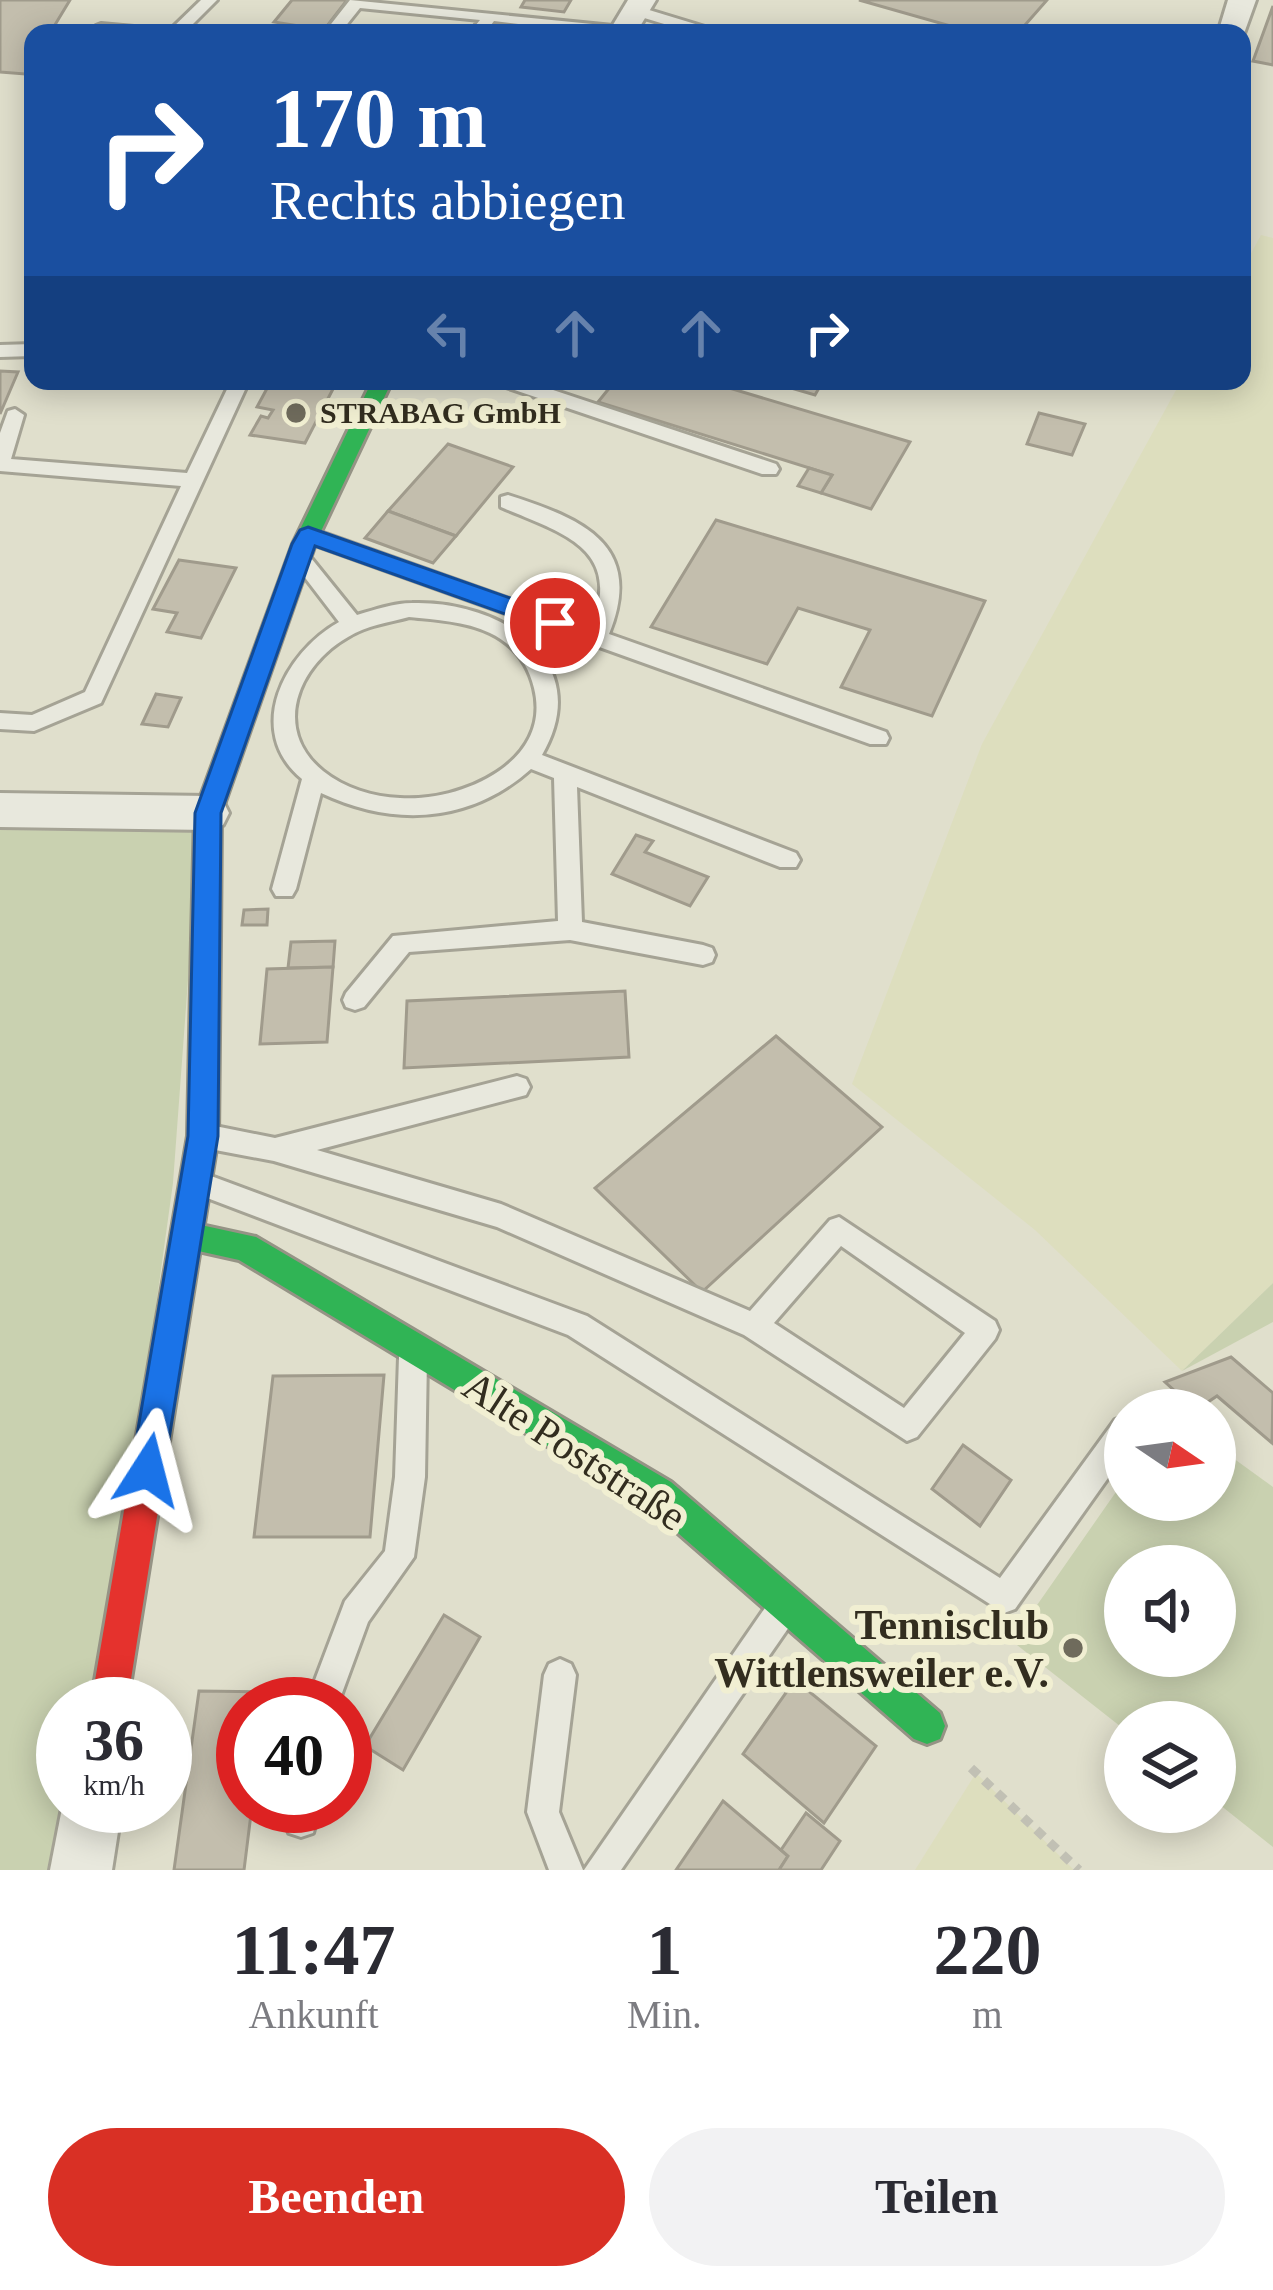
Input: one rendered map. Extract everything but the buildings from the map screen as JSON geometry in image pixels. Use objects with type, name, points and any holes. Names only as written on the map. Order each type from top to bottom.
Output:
[{"type":"street","points":[[114,1677],[203,1136],[208,813],[304,547],[378,390]]},
{"type":"street","points":[[0,810],[208,813]]},
{"type":"street","name":"Alte Poststraße","points":[[187,1236],[245,1247],[659,1494],[926,1726]]},
{"type":"street","points":[[81,1870],[87,1833]]},
{"type":"lane","points":[[185,24],[210,0]]},
{"type":"lane","points":[[357,1],[490,16],[631,19]]},
{"type":"lane","points":[[484,24],[490,16]]},
{"type":"lane","points":[[0,721],[34,723],[93,697],[236,390]]},
{"type":"lane","points":[[533,390],[769,470]]},
{"type":"lane","points":[[15,415],[0,465],[193,480]]},
{"type":"lane","points":[[508,502],[599,550],[614,570],[616,601],[597,638]]},
{"type":"lane","points":[[304,547],[353,625]]},
{"type":"lane","points":[[304,547],[597,638],[878,738]]},
{"type":"lane","points":[[409,610],[466,614],[514,635],[544,672],[550,716],[528,760],[494,787],[448,805],[415,808],[351,801],[313,780],[285,741],[284,697],[308,655],[353,625],[409,610]]},
{"type":"lane","points":[[528,760],[788,860]]},
{"type":"lane","points":[[565,775],[570,930]]},
{"type":"lane","points":[[284,889],[313,780]]},
{"type":"lane","points":[[355,1000],[402,943],[570,930],[703,955]]},
{"type":"lane","points":[[274,1149],[517,1087]]},
{"type":"lane","points":[[203,1136],[274,1149],[501,1216],[754,1326],[907,1426],[985,1330],[839,1229],[754,1326]]},
{"type":"lane","points":[[195,1182],[577,1325],[1004,1598],[1104,1459]]},
{"type":"lane","points":[[332,1677],[356,1612],[399,1556],[410,1477],[414,1348]]},
{"type":"lane","points":[[601,1870],[786,1604]]},
{"type":"lane","points":[[560,1675],[543,1812],[566,1870]]},
{"type":"path","points":[[926,1726],[1079,1870]]},
{"type":"green space","points":[[1261,235],[1273,238],[1273,1283],[1182,1371],[1035,1230],[852,1084],[982,744],[1176,390],[1251,390],[1251,253]]},
{"type":"green space","points":[[0,830],[199,831],[173,1183],[105,1677],[36,1677],[36,1833],[69,1833],[78,1870],[0,1870]]},
{"type":"green space","points":[[1273,1283],[1273,1322],[1182,1371]]},
{"type":"green space","name":"Tennisclub Wittlensweiler e.V.","points":[[1236,1460],[1273,1487],[1273,1847],[1236,1818],[1236,1701],[1104,1701],[1104,1713],[1012,1641],[1104,1509],[1104,1521],[1236,1521]]},
{"type":"green space","points":[[976,1773],[1074,1870],[915,1870]]},
{"type":"traffic: fast","points":[[206,939],[208,813],[304,544],[378,390]]},
{"type":"traffic: fast","points":[[187,1236],[245,1247],[659,1494],[927,1726]]},
{"type":"traffic: jam","points":[[113,1677],[203,1136],[206,939]]},
{"type":"place","name":"STRABAG GmbH","points":[[296,413]]},
{"type":"place","name":"Tennisclub Wittlensweiler e.V.","points":[[1073,1648]]},
{"type":"route","points":[[148,1470],[203,1136],[208,813],[308,535],[555,623]]}]
